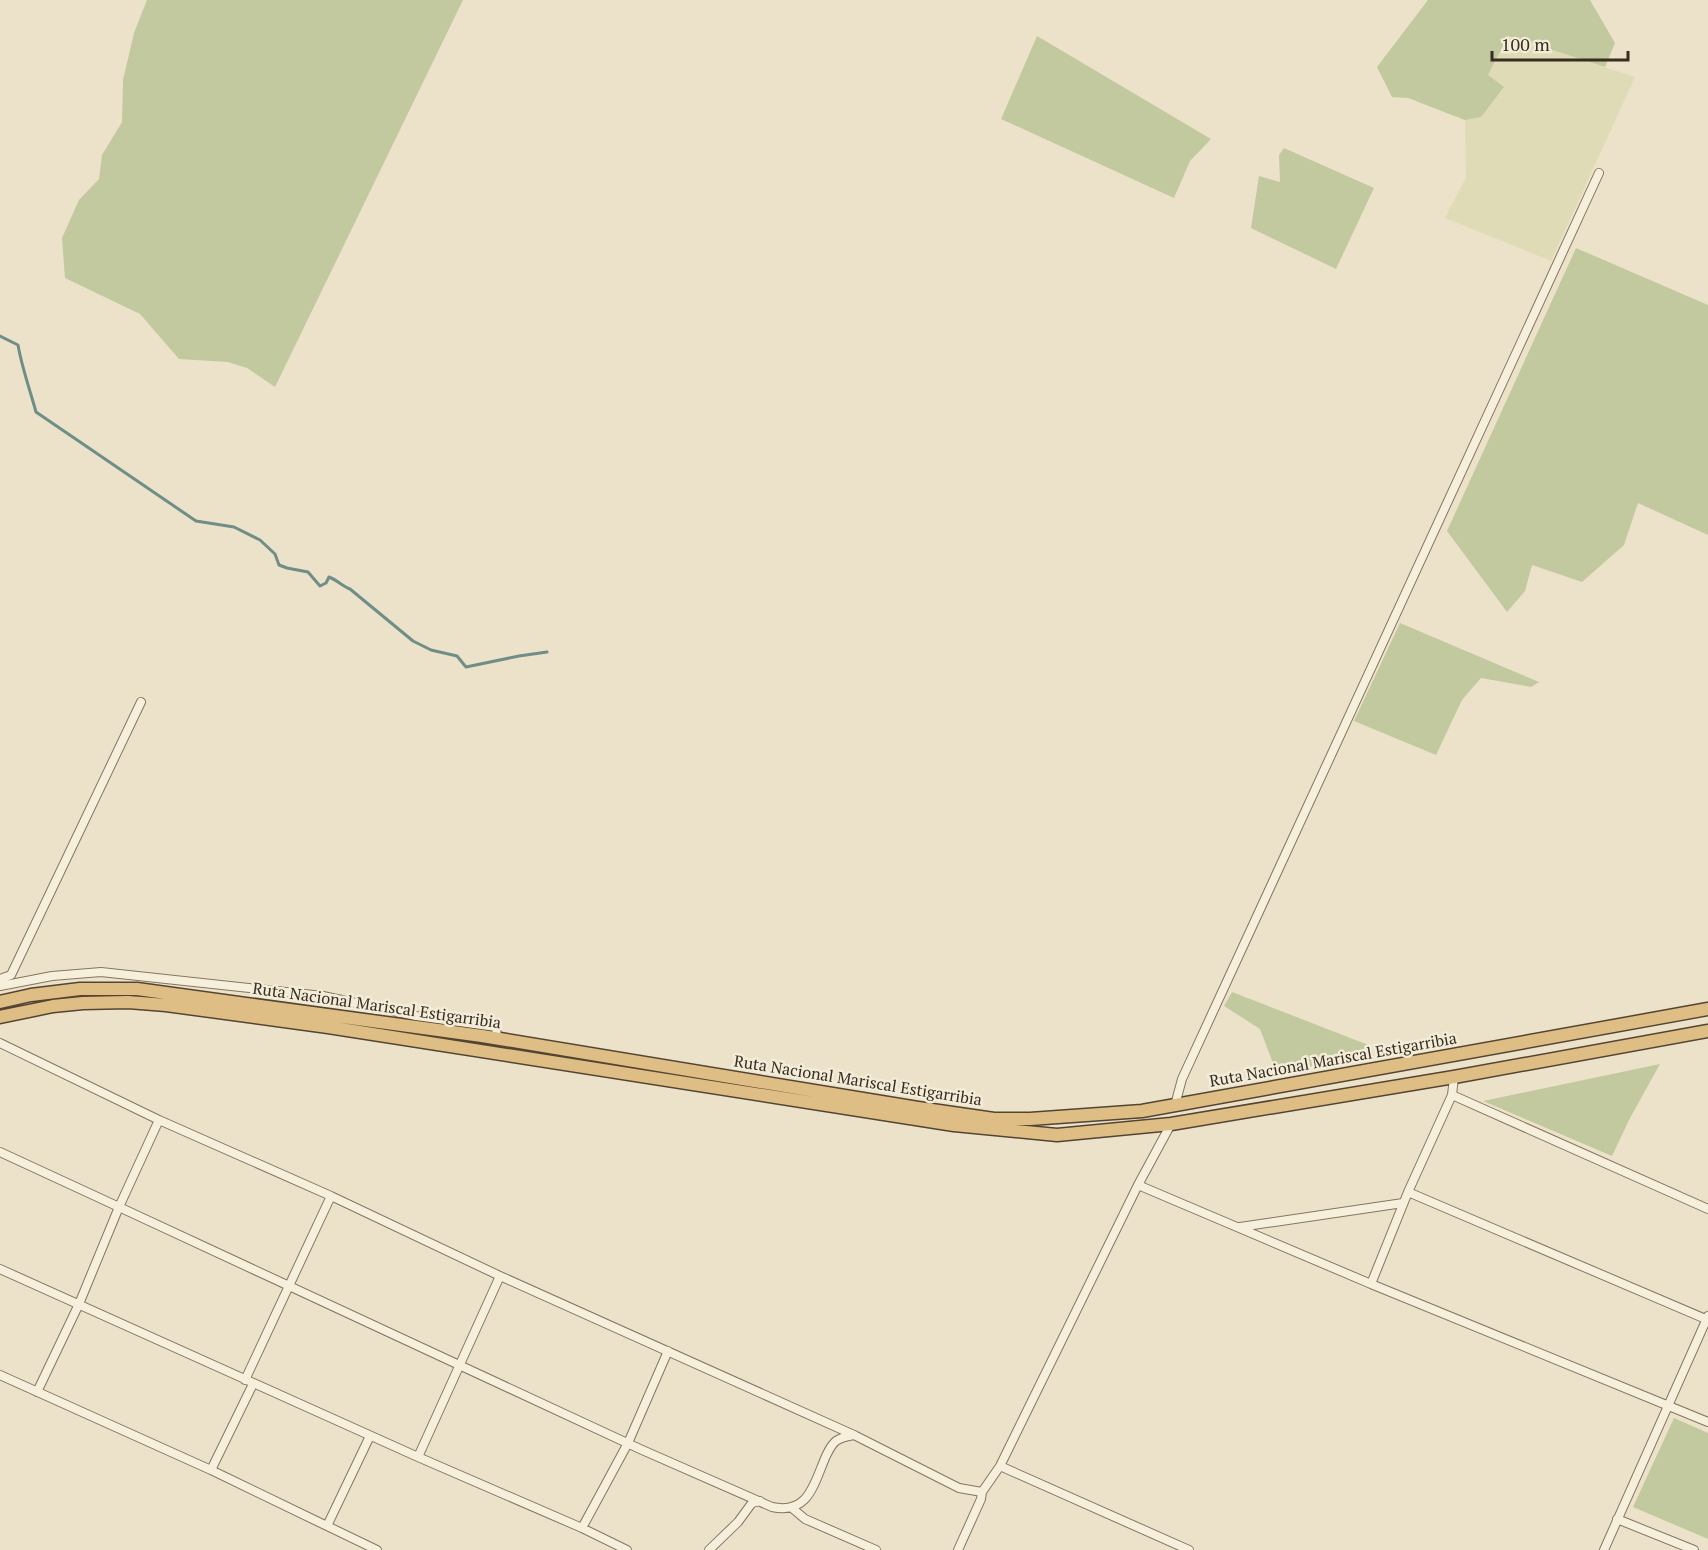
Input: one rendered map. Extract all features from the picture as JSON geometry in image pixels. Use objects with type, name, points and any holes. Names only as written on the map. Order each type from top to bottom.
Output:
[{"type":"highway","name":"Ruta Nacional Mariscal Estigarribia","points":[[0,1002],[31,995],[80,989],[137,989],[497,1038],[994,1119],[1131,1112],[1708,1009]]},
{"type":"highway","name":"Ruta Nacional Mariscal Estigarribia","points":[[0,1017],[53,1006],[83,1003],[128,1002],[166,1005],[328,1027],[954,1125],[1058,1135],[1171,1124],[1454,1077],[1708,1031]]},
{"type":"street","points":[[1174,1105],[1187,1068],[1599,173]]},
{"type":"street","points":[[0,979],[11,975],[141,702]]},
{"type":"street","points":[[0,986],[52,975],[102,972],[242,986],[323,996],[417,1016],[496,1027],[497,1038]]},
{"type":"street","points":[[0,1043],[159,1120],[854,1435],[959,1488],[982,1492]]},
{"type":"street","points":[[1371,1284],[1403,1203],[1452,1095],[1454,1077]]},
{"type":"street","points":[[1452,1095],[1708,1209]]},
{"type":"street","points":[[37,1392],[79,1304],[119,1207],[159,1120]]},
{"type":"street","points":[[958,1550],[982,1492],[1000,1466],[1138,1185],[1171,1124]]},
{"type":"street","points":[[0,1152],[628,1443],[760,1501],[784,1509],[801,1504],[807,1497],[831,1445],[842,1437],[854,1435]]},
{"type":"street","points":[[1138,1185],[1371,1284],[1708,1422]]},
{"type":"street","points":[[1408,1192],[1707,1318],[1604,1550]]},
{"type":"street","points":[[211,1470],[331,1196]]},
{"type":"street","points":[[1239,1228],[1403,1203]]},
{"type":"street","points":[[0,1269],[627,1550]]},
{"type":"street","points":[[418,1457],[500,1276]]},
{"type":"street","points":[[582,1528],[628,1443],[668,1352]]},
{"type":"street","points":[[0,1375],[211,1470],[377,1550]]},
{"type":"street","points":[[327,1526],[370,1436]]},
{"type":"street","points":[[1000,1466],[1190,1550]]},
{"type":"street","points":[[709,1550],[738,1522],[752,1503],[760,1501]]},
{"type":"street","points":[[792,1508],[805,1519],[876,1550]]},
{"type":"street","points":[[1617,1519],[1694,1550]]},
{"type":"shaded area","points":[[1508,36],[1635,77],[1551,261],[1445,218],[1466,177],[1465,120]]},
{"type":"green space","points":[[147,0],[463,0],[275,387],[247,368],[228,362],[179,359],[140,314],[65,278],[62,238],[79,200],[99,179],[102,155],[122,122],[123,80],[134,33]]},
{"type":"green space","points":[[1428,0],[1590,0],[1615,43],[1605,67],[1508,36],[1488,75],[1504,87],[1481,117],[1465,120],[1408,98],[1392,97],[1377,67]]},
{"type":"green space","points":[[1037,36],[1211,139],[1190,161],[1174,198],[1001,119]]},
{"type":"green space","points":[[1284,148],[1374,188],[1336,269],[1251,228],[1259,176],[1280,182],[1279,155]]},
{"type":"green space","points":[[1576,248],[1708,305],[1708,535],[1638,503],[1624,545],[1582,582],[1532,565],[1525,591],[1507,612],[1447,531]]},
{"type":"green space","points":[[1400,623],[1539,682],[1531,687],[1481,678],[1462,700],[1436,755],[1354,721]]},
{"type":"green space","points":[[1232,992],[1371,1046],[1374,1058],[1276,1071],[1260,1029],[1224,1006]]},
{"type":"green space","points":[[1660,1064],[1612,1156],[1483,1101]]},
{"type":"green space","points":[[1674,1418],[1708,1433],[1708,1539],[1633,1507]]},
{"type":"waterway","points":[[0,336],[18,345],[36,412],[196,521],[234,527],[260,540],[275,554],[279,565],[308,572],[320,586],[326,583],[329,577],[332,578],[350,589],[413,641],[431,650],[457,656],[466,667],[547,652]]}]
